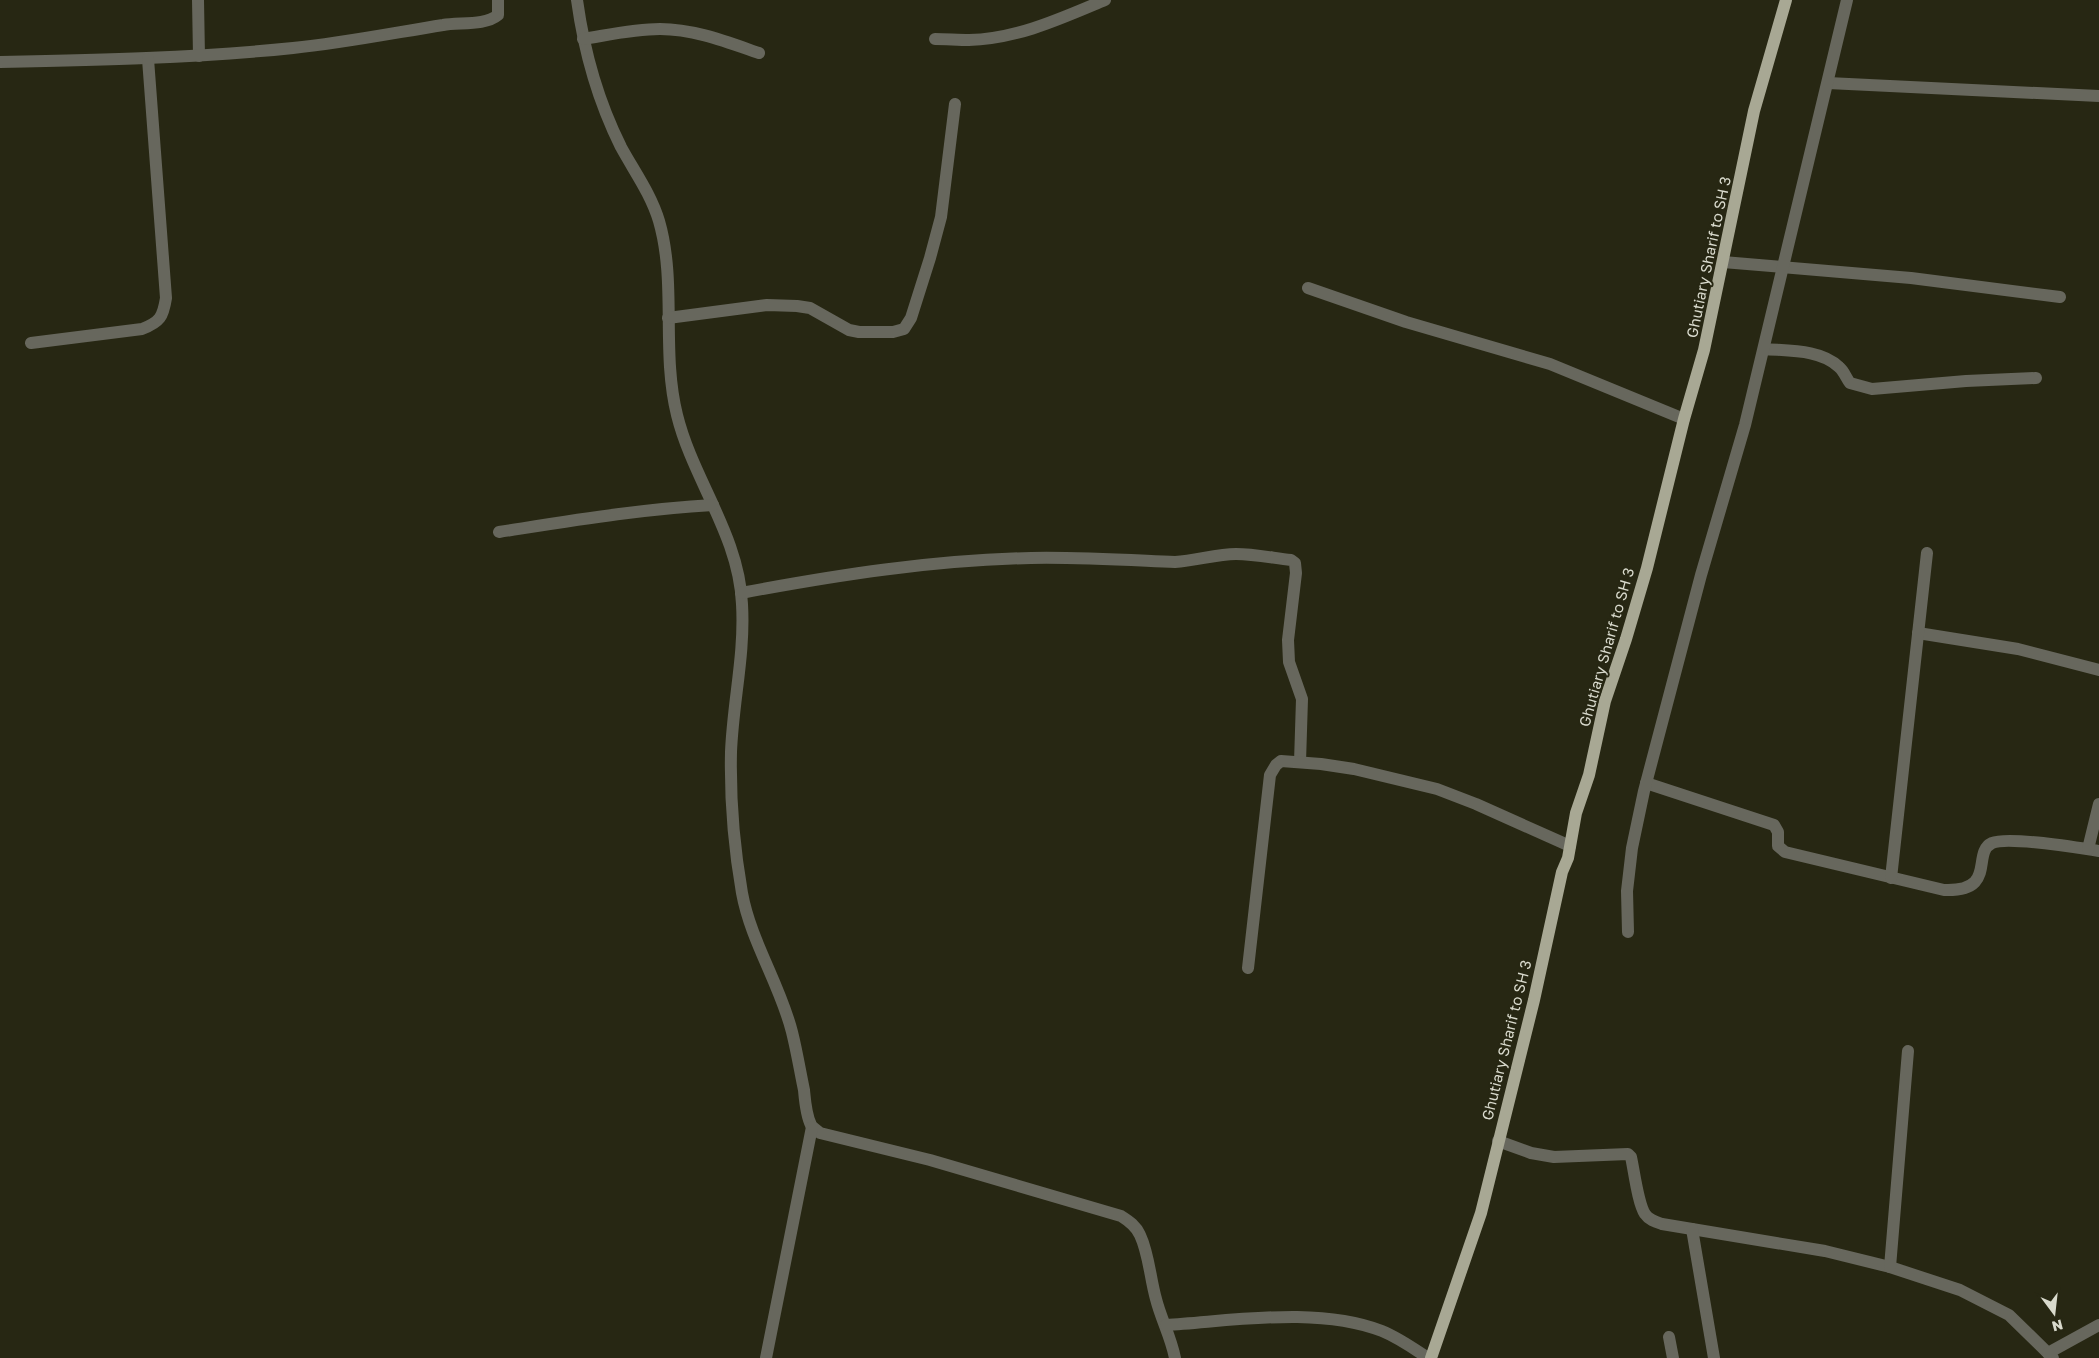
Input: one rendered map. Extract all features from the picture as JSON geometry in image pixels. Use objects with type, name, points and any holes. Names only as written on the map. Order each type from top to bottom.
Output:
[{"type":"main road","name":"Ghutiary Sharif to SH 3","points":[[1430,1358],[1481,1213],[1534,1000],[1562,872],[1568,858],[1576,813],[1589,775],[1605,701],[1644,577],[1684,418],[1704,350],[1754,111],[1786,0]]},
{"type":"street","points":[[198,0],[199,56]]},
{"type":"street","points":[[0,62],[148,59],[346,42],[446,24],[489,20],[498,15],[498,0]]},
{"type":"street","points":[[577,0],[583,39],[600,97],[621,146],[647,191],[658,219],[666,254],[670,376],[677,415],[689,451],[729,541],[738,569],[741,593],[742,651],[731,750],[734,824],[742,894],[754,939],[789,1023],[798,1058],[808,1116],[812,1127],[766,1358]]},
{"type":"street","points":[[935,39],[970,40],[1000,36],[1057,20],[1105,0]]},
{"type":"street","points":[[1628,932],[1627,891],[1632,848],[1646,784],[1701,576],[1745,425],[1847,0]]},
{"type":"street","points":[[583,39],[632,31],[661,29],[689,32],[758,52]]},
{"type":"street","points":[[31,343],[142,330],[161,318],[164,311],[166,298],[148,59]]},
{"type":"street","points":[[1828,83],[2099,96]]},
{"type":"street","points":[[668,318],[767,306],[797,306],[821,313],[849,330],[858,332],[892,332],[904,328],[911,318],[941,217],[954,104]]},
{"type":"street","points":[[1723,262],[1911,278],[2060,297]]},
{"type":"street","points":[[1308,288],[1406,322],[1550,364],[1684,418]]},
{"type":"street","points":[[1764,350],[1814,354],[1841,368],[1850,383],[1872,389],[1966,381],[2036,378]]},
{"type":"street","points":[[499,532],[676,507],[713,505]]},
{"type":"street","points":[[1891,878],[1927,553]]},
{"type":"street","points":[[741,593],[830,576],[914,565],[1031,558],[1175,562],[1238,554],[1291,560],[1294,562],[1296,573],[1288,640],[1289,662],[1302,699],[1300,762]]},
{"type":"street","points":[[1918,633],[2018,649],[2099,670]]},
{"type":"street","points":[[1248,968],[1270,775],[1276,765],[1282,761],[1354,769],[1437,789],[1476,804],[1570,846]]},
{"type":"street","points":[[1646,784],[1774,825],[1778,832],[1778,846],[1785,852],[1944,890],[1965,889],[1973,884],[1978,876],[1986,848],[1990,844],[2008,841],[2093,850],[2099,804]]},
{"type":"street","points":[[1890,1267],[1908,1051]]},
{"type":"street","points":[[812,1127],[820,1133],[930,1160],[1121,1216],[1130,1222],[1139,1233],[1145,1248],[1156,1300],[1166,1325],[1175,1358]]},
{"type":"street","points":[[1498,1141],[1531,1153],[1554,1157],[1628,1154],[1631,1157],[1646,1215],[1668,1225],[1825,1251],[1890,1267],[1960,1290],[2009,1315],[2050,1356],[2099,1325]]},
{"type":"street","points":[[1692,1229],[1714,1358]]},
{"type":"street","points":[[1166,1325],[1280,1318],[1320,1318],[1356,1323],[1382,1332],[1430,1358]]},
{"type":"street","points":[[1669,1338],[1673,1358]]}]
